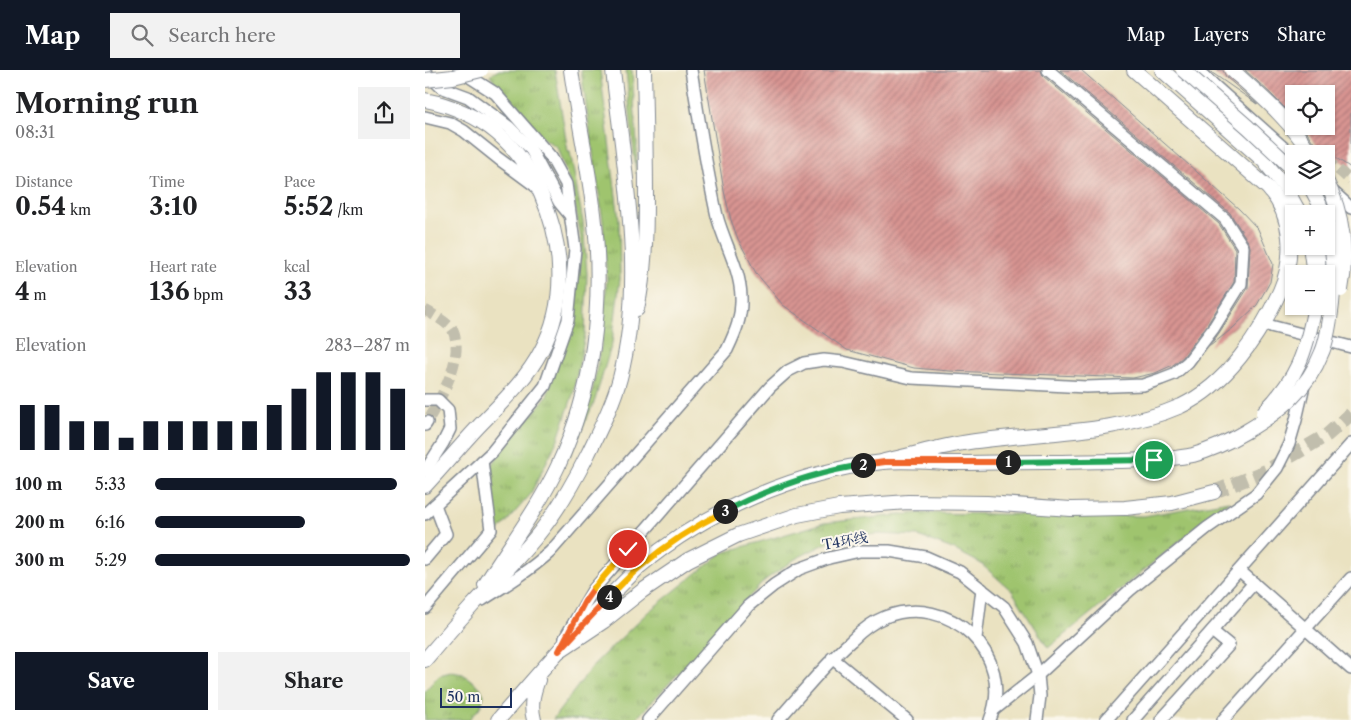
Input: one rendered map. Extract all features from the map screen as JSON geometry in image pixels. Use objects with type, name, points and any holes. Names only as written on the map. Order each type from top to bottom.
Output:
[{"type":"main road","points":[[425,80],[453,77],[481,70]]},
{"type":"main road","points":[[473,605],[532,513],[557,468],[577,417],[590,366],[597,307],[597,249],[595,222],[571,70]]},
{"type":"main road","points":[[427,656],[509,568],[543,528],[562,502],[611,405],[636,316],[645,254],[647,147],[644,70]]},
{"type":"main road","points":[[498,720],[596,610],[639,568],[679,538],[740,503],[796,481],[855,466],[885,462],[969,442],[1107,426],[1160,414],[1182,405],[1219,380],[1241,356],[1263,324],[1283,285],[1289,258],[1287,220],[1277,197],[1268,188],[1134,70]]},
{"type":"main road","points":[[1162,70],[1264,161],[1285,187],[1295,205]]},
{"type":"main road","points":[[1183,70],[1249,127],[1285,161]]},
{"type":"main road","points":[[1232,70],[1272,105],[1296,131],[1305,145]]},
{"type":"main road","points":[[614,77],[631,237],[631,289],[627,347]]},
{"type":"main road","points":[[425,100],[458,109],[479,120],[497,133],[518,155],[538,188],[552,222],[560,270],[558,302],[554,321],[548,337],[531,368],[518,385],[425,486]]},
{"type":"main road","points":[[885,462],[1046,462],[1176,458],[1206,451],[1243,434],[1273,416],[1293,398],[1305,384],[1323,351],[1339,303],[1344,267],[1343,234],[1339,215],[1332,195]]},
{"type":"main road","points":[[1323,351],[1334,291],[1333,255]]},
{"type":"main road","points":[[1243,434],[1280,396],[1291,380],[1306,346],[1313,315]]},
{"type":"main road","points":[[559,651],[604,622],[642,591],[688,560],[739,535],[797,515],[839,506],[908,502],[1071,509],[1125,508],[1172,503],[1214,492]]},
{"type":"main road","points":[[534,720],[532,697],[541,671]]},
{"type":"street","points":[[425,514],[492,452],[545,386],[568,320],[575,249],[565,184],[551,157],[495,93],[459,70]]},
{"type":"street","points":[[473,605],[517,579],[550,552],[727,350],[736,332],[741,314],[741,294],[738,276],[718,217],[691,70]]},
{"type":"street","points":[[559,651],[593,590],[770,387],[788,371],[804,364],[824,360],[843,362],[911,378],[1086,387],[1143,385],[1174,374],[1188,362],[1213,329],[1241,284],[1243,247],[1225,219],[1048,70]]},
{"type":"street","points":[[1197,70],[1285,149]]},
{"type":"street","points":[[425,72],[441,87],[468,97],[509,127],[530,148],[559,202],[570,216]]},
{"type":"street","points":[[425,117],[450,124],[463,131],[538,188]]},
{"type":"street","points":[[1335,194],[1351,208]]},
{"type":"street","points":[[1263,324],[1315,338],[1348,342]]},
{"type":"street","points":[[995,709],[1038,675],[1130,590],[1207,528],[1256,494],[1277,468],[1289,444],[1315,338]]},
{"type":"street","points":[[425,400],[438,400],[448,410],[450,429],[425,471]]},
{"type":"street","points":[[1106,720],[1351,444]]},
{"type":"street","points":[[425,608],[491,530],[482,462]]},
{"type":"street","points":[[425,558],[447,534],[435,505]]},
{"type":"street","name":"T4环线","points":[[648,720],[748,606],[774,585],[799,569],[829,558],[861,551],[889,551],[926,557],[960,572],[1003,607],[1027,643],[1038,675],[1040,696],[1037,720]]},
{"type":"street","points":[[1239,571],[1351,669]]},
{"type":"street","points":[[1223,720],[1351,578]]},
{"type":"street","points":[[1133,720],[1253,583]]},
{"type":"street","points":[[976,638],[982,589]]},
{"type":"street","points":[[778,720],[832,658],[863,630],[884,617],[908,611],[933,613],[957,622],[976,638],[990,660],[996,684],[995,709],[990,720]]},
{"type":"street","points":[[1161,720],[1229,645],[1212,631]]},
{"type":"street","points":[[832,658],[899,718]]},
{"type":"green space","points":[[499,70],[555,70],[568,152],[570,152],[583,222],[587,274],[585,335],[573,394],[558,439],[530,495],[496,534],[491,465],[547,396],[572,321],[582,245],[573,192],[557,147],[538,135],[499,90],[490,75]]},
{"type":"green space","points":[[581,70],[600,70],[619,220],[620,279],[612,343],[595,400],[569,458],[591,398],[602,341],[607,279],[603,221]]},
{"type":"green space","points":[[626,70],[632,70],[637,144],[636,174]]},
{"type":"green space","points":[[1229,501],[1048,648],[1012,591],[980,563],[955,550],[918,536],[879,534],[839,537],[795,559],[765,580],[635,720],[553,719],[595,663],[648,612],[722,553],[824,523],[920,513],[1144,516]]},
{"type":"green space","points":[[451,672],[463,674],[480,687],[484,695],[481,706],[469,720],[425,720],[425,691],[439,675]]},
{"type":"building","points":[[704,70],[1041,70],[1043,76],[1219,224],[1235,249],[1234,282],[1207,325],[1183,357],[1173,365],[1155,373],[1133,378],[914,368],[847,350],[783,305],[756,273],[738,239],[724,191]]},
{"type":"building","points":[[1060,70],[1081,70],[1239,209],[1258,229],[1273,264],[1270,282],[1257,305],[1233,328],[1209,347],[1248,288],[1249,243],[1230,213]]},
{"type":"building","points":[[1208,70],[1223,70],[1226,77],[1257,104]]},
{"type":"building","points":[[1245,70],[1351,70],[1351,168],[1335,157],[1335,145],[1316,145],[1308,135],[1335,135],[1335,85],[1285,85],[1285,108]]},
{"type":"tunnel","points":[[1335,167],[1351,181]]},
{"type":"tunnel","points":[[425,310],[451,328],[456,342],[456,353],[449,378],[427,422]]},
{"type":"tunnel","points":[[1214,492],[1266,471],[1327,435],[1351,414]]},
{"type":"route","points":[[628,549],[585,601],[559,651],[596,610],[639,568],[663,549],[687,532],[740,503],[796,481],[825,472],[885,462],[1154,460]]}]
